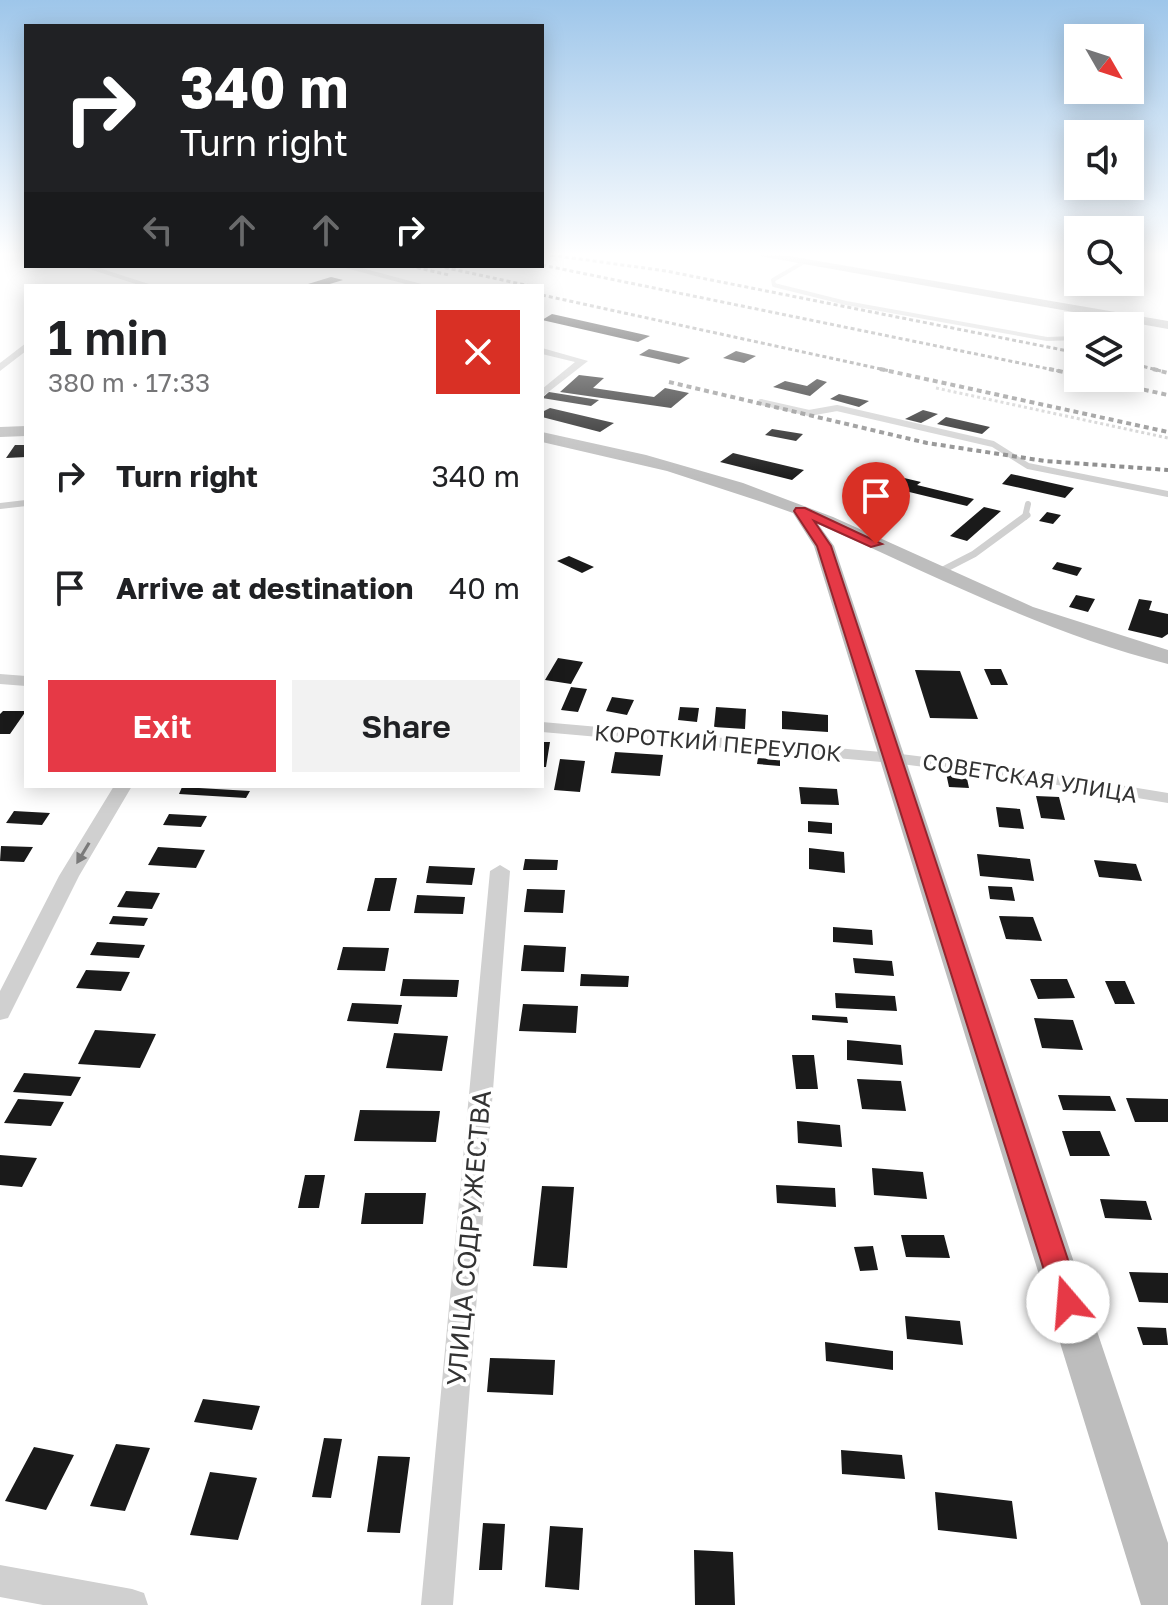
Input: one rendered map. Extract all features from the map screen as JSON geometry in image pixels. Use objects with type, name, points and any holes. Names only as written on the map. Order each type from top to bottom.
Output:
[{"type":"street","points":[[0,368],[24,348]]},
{"type":"street","points":[[544,351],[583,361],[544,392]]},
{"type":"street","points":[[0,432],[24,431]]},
{"type":"street","points":[[544,437],[652,461],[800,511],[1065,626],[1167,656]]},
{"type":"street","points":[[800,511],[824,546],[1165,1605]]},
{"type":"street","points":[[0,679],[24,681]]},
{"type":"street","name":"КОРОТКИЙ ПЕРЕУЛОК","points":[[544,727],[893,758]]},
{"type":"street","name":"СОВЕТСКАЯ УЛИЦА","points":[[893,758],[1021,774],[1168,798]]},
{"type":"street","points":[[0,1012],[69,876],[122,788]]},
{"type":"street","name":"УЛИЦА СОДРУЖЕСТВА","points":[[437,1605],[500,871]]},
{"type":"street","points":[[0,1581],[132,1605]]},
{"type":"lane","points":[[996,330],[1047,339],[1064,338]]},
{"type":"lane","points":[[761,402],[809,413],[837,408],[851,411],[993,444],[1028,466],[1168,494]]},
{"type":"lane","points":[[0,506],[24,503]]},
{"type":"lane","points":[[939,572],[963,563],[992,543],[1027,515],[1028,504]]},
{"type":"path","points":[[936,388],[1168,438]]},
{"type":"building","points":[[585,330],[623,330],[650,336],[638,342]]},
{"type":"building","points":[[649,349],[690,358],[679,364],[639,355]]},
{"type":"building","points":[[736,351],[756,356],[744,363],[723,358]]},
{"type":"building","points":[[579,375],[604,378],[593,388],[654,397],[665,388],[689,393],[671,408],[560,392]]},
{"type":"building","points":[[817,379],[827,382],[810,396],[773,387],[785,381],[807,386]]},
{"type":"building","points":[[549,392],[599,400],[591,406],[544,396]]},
{"type":"building","points":[[839,394],[869,401],[859,407],[830,399]]},
{"type":"building","points":[[550,408],[614,423],[600,432],[544,418],[544,411]]},
{"type":"building","points":[[923,410],[938,414],[921,423],[905,419]]},
{"type":"building","points":[[946,417],[990,427],[982,434],[937,424]]},
{"type":"building","points":[[772,429],[803,434],[796,441],[765,435]]},
{"type":"building","points":[[15,445],[24,445],[24,457],[6,458]]},
{"type":"building","points":[[733,453],[804,470],[792,480],[720,462]]},
{"type":"building","points":[[879,472],[974,499],[967,506],[868,482]]},
{"type":"building","points":[[1011,474],[1074,488],[1065,498],[1002,484]]},
{"type":"building","points":[[984,507],[1001,511],[967,541],[950,536]]},
{"type":"building","points":[[1047,512],[1061,515],[1053,524],[1039,521]]},
{"type":"building","points":[[569,556],[594,567],[582,573],[557,561]]},
{"type":"building","points":[[1057,562],[1082,568],[1077,576],[1052,569]]},
{"type":"building","points":[[1076,595],[1095,599],[1088,612],[1069,607]]},
{"type":"building","points":[[1139,599],[1152,601],[1149,610],[1168,614],[1168,634],[1162,638],[1128,630]]},
{"type":"building","points":[[558,658],[583,662],[571,684],[545,680]]},
{"type":"building","points":[[984,669],[1001,669],[1008,685],[991,685]]},
{"type":"building","points":[[915,670],[960,671],[978,719],[930,718]]},
{"type":"building","points":[[571,687],[587,689],[578,712],[561,710]]},
{"type":"building","points":[[612,697],[634,700],[627,715],[606,711]]},
{"type":"building","points":[[680,707],[699,708],[697,722],[678,720]]},
{"type":"building","points":[[716,707],[746,709],[745,729],[714,727]]},
{"type":"building","points":[[3,711],[24,711],[10,734],[0,734],[0,714]]},
{"type":"building","points":[[782,711],[828,715],[828,732],[782,729]]},
{"type":"building","points":[[544,742],[550,742],[546,767]]},
{"type":"building","points":[[615,752],[663,755],[660,776],[611,773]]},
{"type":"building","points":[[758,758],[780,760],[780,766],[757,764]]},
{"type":"building","points":[[560,759],[585,761],[580,792],[554,790]]},
{"type":"building","points":[[946,773],[966,774],[969,788],[949,787]]},
{"type":"building","points":[[799,787],[837,789],[839,805],[801,804]]},
{"type":"building","points":[[182,788],[250,791],[246,798],[179,794]]},
{"type":"building","points":[[1036,796],[1059,797],[1065,820],[1041,818]]},
{"type":"building","points":[[996,807],[1020,809],[1024,829],[999,827]]},
{"type":"building","points":[[14,811],[50,813],[42,825],[6,823]]},
{"type":"building","points":[[169,814],[207,816],[201,827],[163,825]]},
{"type":"building","points":[[808,821],[832,823],[832,834],[808,832]]},
{"type":"building","points":[[1,846],[33,847],[24,862],[0,861]]},
{"type":"building","points":[[158,847],[205,850],[196,868],[148,865]]},
{"type":"building","points":[[809,848],[844,852],[845,873],[809,869]]},
{"type":"building","points":[[977,854],[1030,859],[1034,881],[980,876]]},
{"type":"building","points":[[525,859],[558,860],[557,870],[523,870]]},
{"type":"building","points":[[1094,860],[1136,864],[1142,881],[1099,877]]},
{"type":"building","points":[[429,866],[475,868],[472,885],[426,883]]},
{"type":"building","points":[[375,878],[397,878],[390,911],[367,911]]},
{"type":"building","points":[[988,886],[1012,887],[1015,901],[990,899]]},
{"type":"building","points":[[527,889],[565,890],[563,913],[524,912]]},
{"type":"building","points":[[126,891],[160,893],[152,909],[117,907]]},
{"type":"building","points":[[417,895],[465,897],[463,914],[414,913]]},
{"type":"building","points":[[113,916],[148,918],[144,926],[109,924]]},
{"type":"building","points":[[999,916],[1033,917],[1042,941],[1006,939]]},
{"type":"building","points":[[833,927],[872,930],[873,945],[833,942]]},
{"type":"building","points":[[97,942],[145,945],[139,958],[90,955]]},
{"type":"building","points":[[524,945],[566,947],[564,972],[521,971]]},
{"type":"building","points":[[343,947],[389,948],[385,971],[337,970]]},
{"type":"building","points":[[853,958],[892,961],[894,976],[855,973]]},
{"type":"building","points":[[86,970],[130,972],[121,991],[76,988]]},
{"type":"building","points":[[581,974],[629,976],[628,987],[580,986]]},
{"type":"building","points":[[403,979],[459,980],[457,997],[400,996]]},
{"type":"building","points":[[1030,979],[1067,979],[1075,998],[1038,999]]},
{"type":"building","points":[[1105,981],[1125,981],[1135,1004],[1115,1004]]},
{"type":"building","points":[[835,993],[895,996],[897,1011],[836,1008]]},
{"type":"building","points":[[352,1003],[402,1005],[398,1024],[347,1021]]},
{"type":"building","points":[[523,1004],[578,1006],[576,1033],[519,1031]]},
{"type":"building","points":[[812,1015],[847,1017],[848,1023],[812,1020]]},
{"type":"building","points":[[1034,1018],[1073,1020],[1083,1050],[1042,1048]]},
{"type":"building","points":[[95,1030],[156,1034],[140,1068],[78,1064]]},
{"type":"building","points":[[394,1033],[448,1036],[442,1071],[386,1068]]},
{"type":"building","points":[[847,1040],[901,1045],[903,1065],[847,1060]]},
{"type":"building","points":[[792,1055],[814,1055],[818,1089],[796,1089]]},
{"type":"building","points":[[24,1073],[81,1077],[71,1096],[13,1092]]},
{"type":"building","points":[[857,1079],[901,1081],[906,1111],[862,1109]]},
{"type":"building","points":[[1058,1095],[1110,1096],[1116,1111],[1063,1110]]},
{"type":"building","points":[[1126,1098],[1168,1099],[1168,1122],[1135,1122]]},
{"type":"building","points":[[18,1099],[64,1102],[51,1126],[4,1123]]},
{"type":"building","points":[[360,1110],[440,1111],[436,1142],[354,1141]]},
{"type":"building","points":[[797,1121],[840,1125],[842,1147],[798,1143]]},
{"type":"building","points":[[1062,1131],[1100,1131],[1110,1156],[1070,1156]]},
{"type":"building","points":[[0,1155],[37,1158],[22,1187],[0,1185]]},
{"type":"building","points":[[872,1168],[923,1172],[927,1199],[874,1195]]},
{"type":"building","points":[[305,1175],[325,1175],[319,1208],[298,1208]]},
{"type":"building","points":[[776,1185],[835,1188],[836,1207],[777,1203]]},
{"type":"building","points":[[542,1186],[574,1187],[567,1268],[533,1266]]},
{"type":"building","points":[[365,1193],[426,1193],[423,1224],[361,1224]]},
{"type":"building","points":[[1100,1199],[1146,1201],[1152,1220],[1105,1218]]},
{"type":"building","points":[[901,1235],[944,1235],[950,1258],[906,1257]]},
{"type":"building","points":[[873,1246],[878,1270],[860,1271],[854,1247]]},
{"type":"building","points":[[1129,1272],[1168,1273],[1168,1303],[1139,1302]]},
{"type":"building","points":[[905,1316],[960,1321],[963,1345],[907,1339]]},
{"type":"building","points":[[1137,1327],[1166,1328],[1168,1345],[1143,1345]]},
{"type":"building","points":[[825,1342],[893,1351],[893,1370],[826,1361]]},
{"type":"building","points":[[490,1358],[555,1360],[553,1395],[487,1392]]},
{"type":"building","points":[[203,1399],[260,1406],[252,1430],[194,1422]]},
{"type":"building","points":[[324,1438],[342,1439],[331,1498],[312,1497]]},
{"type":"building","points":[[116,1444],[150,1448],[125,1511],[90,1506]]},
{"type":"building","points":[[34,1447],[74,1455],[46,1510],[5,1501]]},
{"type":"building","points":[[841,1450],[902,1455],[905,1479],[842,1474]]},
{"type":"building","points":[[378,1456],[410,1457],[400,1533],[367,1532]]},
{"type":"building","points":[[210,1472],[257,1478],[238,1540],[190,1535]]},
{"type":"building","points":[[935,1492],[1012,1501],[1017,1539],[938,1530]]},
{"type":"building","points":[[483,1523],[505,1524],[502,1570],[479,1570]]},
{"type":"building","points":[[550,1526],[583,1528],[579,1590],[545,1587]]},
{"type":"building","points":[[694,1550],[733,1552],[735,1605],[695,1605]]},
{"type":"railway","points":[[702,330],[890,371]]},
{"type":"railway","points":[[859,330],[1059,371]]},
{"type":"railway","points":[[962,330],[1064,350]]},
{"type":"railway","points":[[1144,367],[1161,371]]},
{"type":"railway","points":[[880,369],[1168,432]]},
{"type":"railway","points":[[1049,369],[1064,372]]},
{"type":"railway","points":[[1153,369],[1168,373]]},
{"type":"railway","points":[[669,382],[927,443],[1045,461],[1168,470]]},
{"type":"railway","points":[[1144,390],[1168,395]]},
{"type":"route","points":[[876,544],[800,511],[824,546],[1068,1302]]}]
